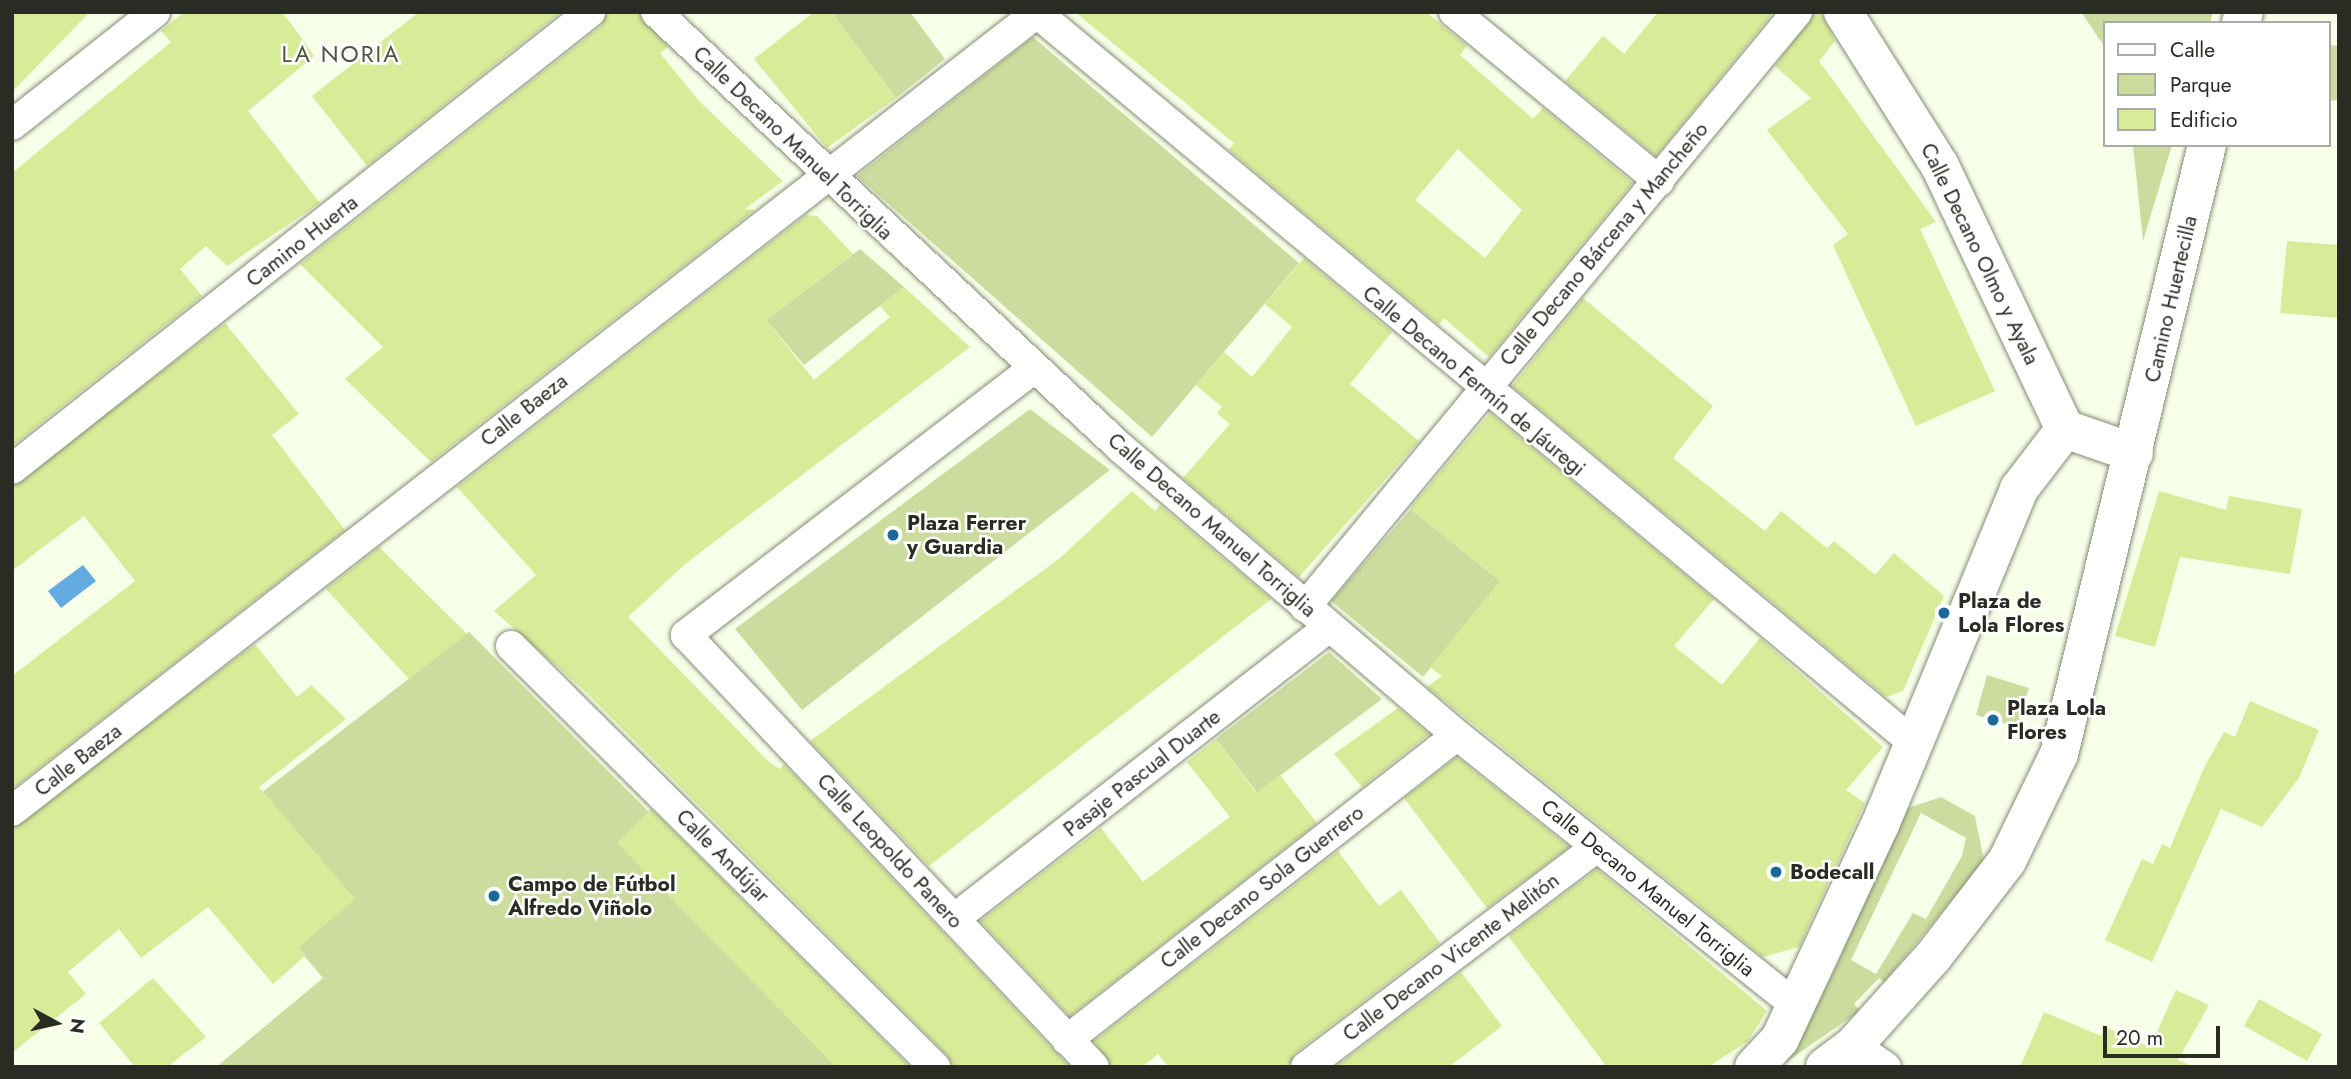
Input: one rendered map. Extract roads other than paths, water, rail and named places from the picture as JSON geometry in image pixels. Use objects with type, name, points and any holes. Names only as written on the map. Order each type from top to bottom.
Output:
[{"type":"street","points":[[12,125],[155,12]]},
{"type":"street","name":"Camino Huerta","points":[[12,469],[590,12]]},
{"type":"street","name":"Calle Decano Manuel Torriglia","points":[[656,12],[826,177],[1034,368],[1305,607],[1457,735],[1796,1006]]},
{"type":"street","points":[[1454,12],[1659,181]]},
{"type":"street","name":"Calle Decano Bárcena y Mancheño","points":[[1305,607],[1482,388],[1659,181],[1797,12]]},
{"type":"street","name":"Calle Decano Olmo y Ayala","points":[[1843,12],[1940,166],[2065,429]]},
{"type":"street","name":"Calle Baeza","points":[[12,811],[1038,13]]},
{"type":"street","name":"Calle Decano Fermín de Jáuregi","points":[[1038,13],[1482,388],[1915,744]]},
{"type":"street","name":"Camino Huertecilla","points":[[2134,453],[2207,147]]},
{"type":"street","name":"Calle Leopoldo Panero","points":[[1034,368],[686,635],[1094,1067]]},
{"type":"street","points":[[1754,1067],[1780,1039],[1796,1006],[1915,744],[2019,489],[2065,429],[2134,453],[2059,754],[2007,861],[1839,1056],[1886,1067]]},
{"type":"street","name":"Pasaje Pascual Duarte","points":[[954,919],[1329,627]]},
{"type":"street","name":"Calle Andújar","points":[[511,646],[936,1067]]},
{"type":"street","name":"Calle Decano Sola Guerrero","points":[[1067,1040],[1457,735]]},
{"type":"street","name":"Calle Decano Vicente Melitón","points":[[1306,1067],[1597,847]]},
{"type":"water","points":[[83,565],[96,581],[61,608],[48,591]]},
{"type":"place","name":"Plaza Ferrer y Guardia","points":[[893,535]]},
{"type":"place","name":"Plaza de Lola Flores","points":[[1944,613]]},
{"type":"place","name":"Plaza Lola Flores","points":[[1993,720]]},
{"type":"place","name":"Bodecall","points":[[1776,872]]},
{"type":"place","name":"Campo de Fútbol Alfredo Viñolo","points":[[494,896]]},
{"type":"district","name":"LA NORIA","points":[[341,54]]}]
